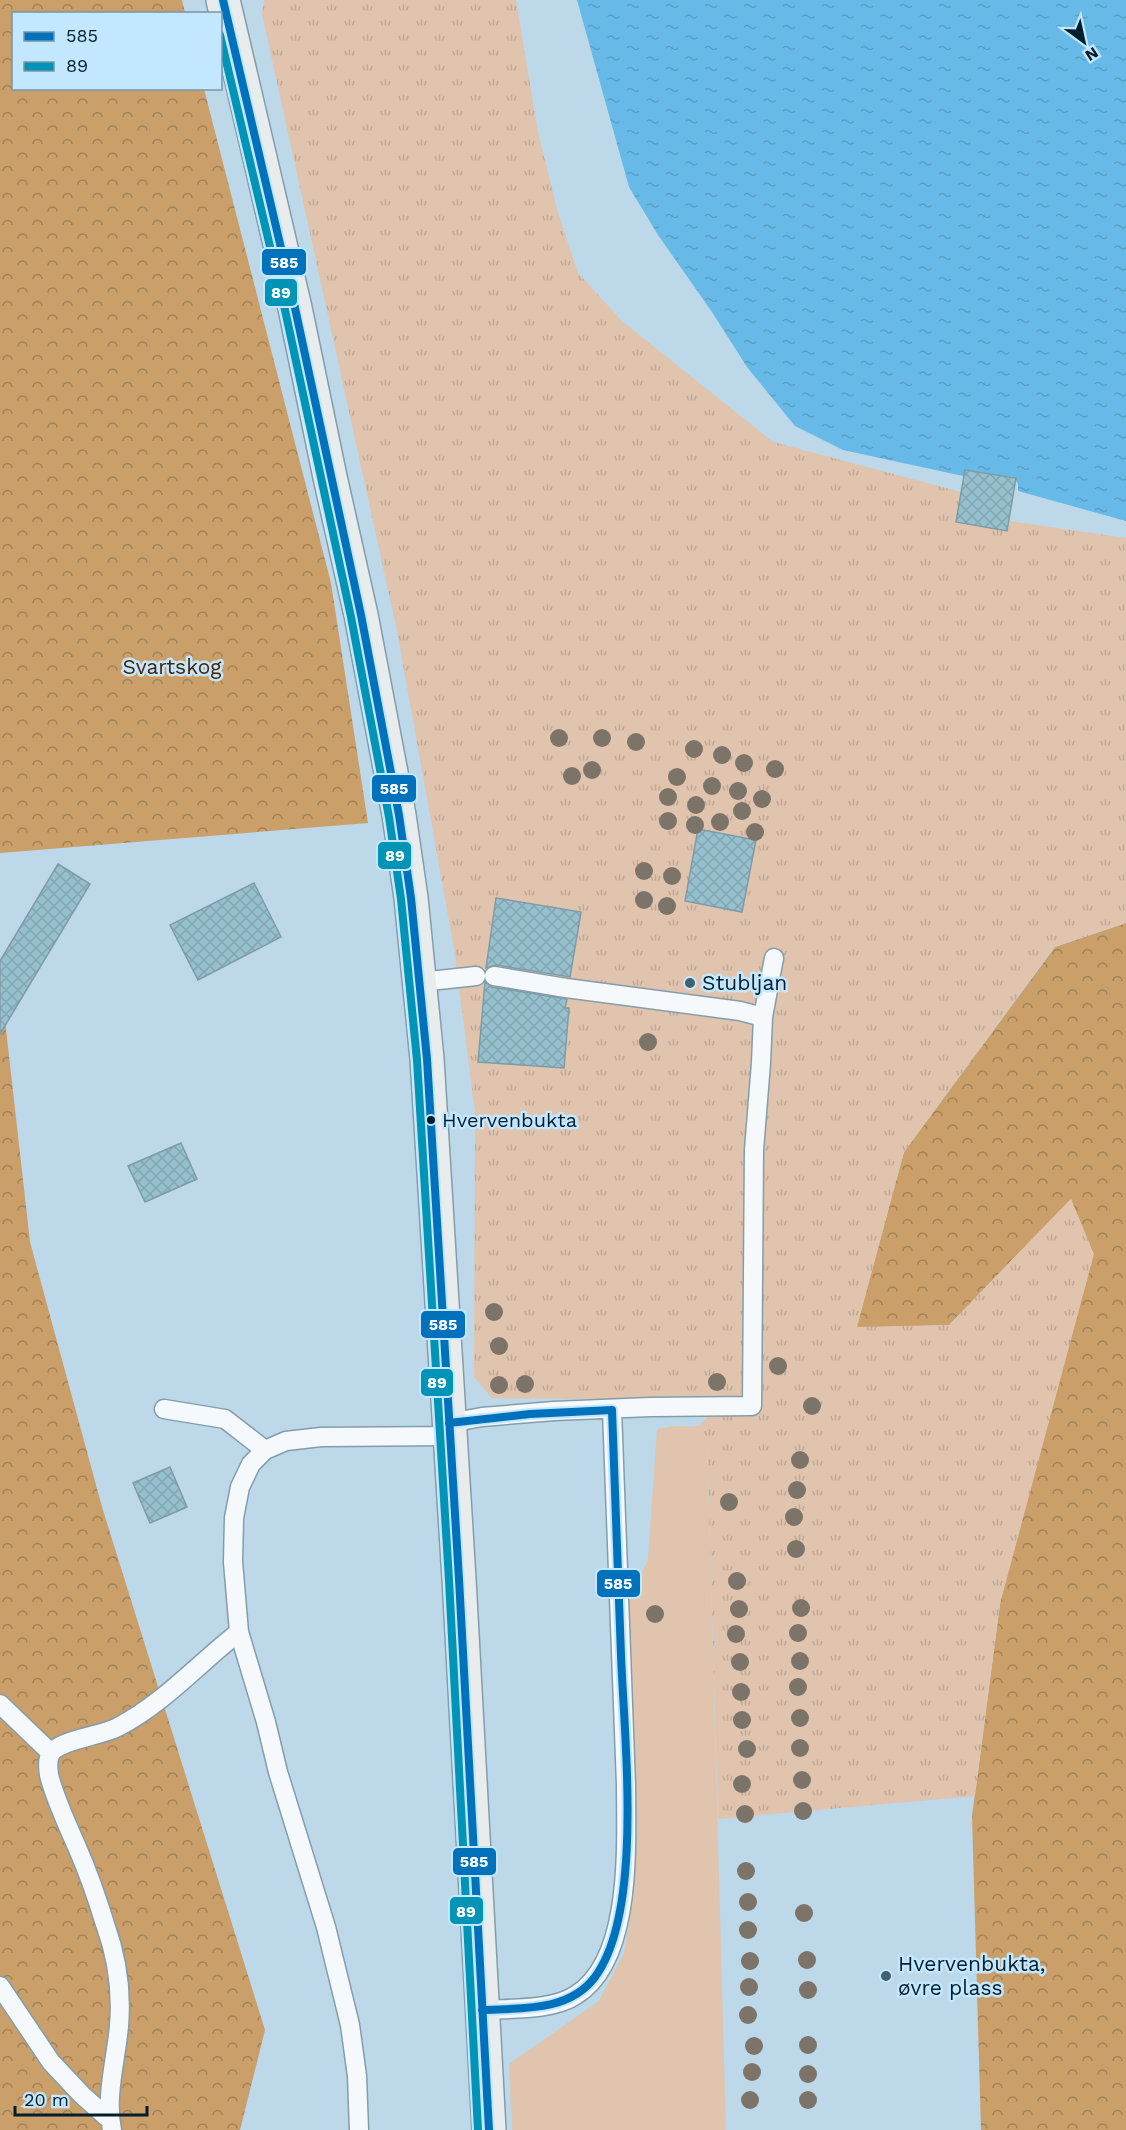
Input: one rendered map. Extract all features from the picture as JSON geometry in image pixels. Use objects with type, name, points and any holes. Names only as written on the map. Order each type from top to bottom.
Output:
[{"type":"main road","points":[[223,0],[296,308],[361,615],[399,815],[411,898],[427,1059],[489,2130]]},
{"type":"lane","points":[[359,2130],[357,2076],[350,2025],[326,1927],[278,1772],[263,1711],[239,1632],[233,1562],[234,1518],[240,1487],[250,1464],[265,1450],[286,1441],[449,1429],[482,1417],[554,1411],[752,1406],[754,1150],[763,1017],[774,958]]},
{"type":"lane","points":[[420,982],[485,976],[740,1011],[763,1017]]},
{"type":"lane","points":[[164,1408],[225,1419],[265,1450]]},
{"type":"lane","points":[[482,2010],[540,2006],[576,1996],[594,1979],[608,1956],[617,1928],[625,1871],[626,1785],[612,1410]]},
{"type":"lane","points":[[111,2125],[121,1996],[117,1970],[107,1929],[50,1777],[48,1764],[51,1753],[67,1743],[116,1728],[146,1711],[239,1632]]},
{"type":"lane","points":[[0,1704],[51,1753]]},
{"type":"lane","points":[[0,1986],[51,2062],[111,2125]]},
{"type":"green space","name":"Svartskog","points":[[0,0],[182,0],[185,12],[12,12],[12,90],[204,90],[331,583],[368,823],[0,853]]},
{"type":"green space","points":[[264,0],[516,0],[538,132],[558,213],[578,273],[623,322],[773,442],[961,492],[956,522],[1007,531],[1010,521],[1126,538],[1126,923],[1054,947],[904,1152],[857,1327],[949,1325],[1071,1199],[1094,1254],[1000,1604],[975,1796],[718,1819],[707,1441],[699,1426],[722,1400],[492,1398],[474,1377],[475,1112],[454,949],[397,631],[262,14]]},
{"type":"green space","points":[[1126,923],[1126,2130],[981,2130],[972,1816],[1000,1604],[1071,1199],[949,1325],[856,1328],[904,1152],[1055,947]]},
{"type":"green space","points":[[0,976],[30,1242],[102,1507],[265,2030],[240,2130],[0,2130]]},
{"type":"green space","points":[[673,1426],[699,1426],[707,1441],[726,2130],[512,2130],[509,2064],[599,2001],[624,1953],[634,1895],[637,1830],[628,1601],[648,1560],[657,1429]]},
{"type":"water","points":[[577,0],[1126,0],[1126,521],[1018,491],[1018,484],[1014,477],[970,471],[963,476],[843,450],[795,426],[747,367],[658,235],[629,187]]},
{"type":"building","points":[[965,470],[1016,478],[1007,531],[956,522]]},
{"type":"building","points":[[698,829],[756,840],[742,912],[685,901]]},
{"type":"building","points":[[58,864],[90,884],[0,1034],[0,961]]},
{"type":"building","points":[[254,883],[281,937],[198,980],[170,925]]},
{"type":"building","points":[[496,898],[581,912],[570,977],[496,965],[486,968]]},
{"type":"building","points":[[485,982],[492,987],[567,999],[565,1008],[569,1008],[564,1068],[478,1062]]},
{"type":"building","points":[[181,1143],[197,1179],[145,1202],[128,1166]]},
{"type":"building","points":[[170,1467],[187,1507],[150,1523],[133,1483]]},
{"type":"transit line","name":"585","points":[[223,0],[295,308],[361,615],[399,815],[411,898],[427,1059],[459,1579],[489,2130]]},
{"type":"transit line","name":"89","points":[[222,43],[285,310],[351,617],[389,817],[401,899],[417,1060],[449,1580],[478,2130]]},
{"type":"transit line","name":"585","points":[[449,1423],[530,1414],[612,1410]]},
{"type":"transit line","name":"585","points":[[482,2010],[543,2006],[572,1997],[595,1977],[610,1948],[620,1910],[626,1868],[628,1822],[612,1410]]},
{"type":"place","name":"Stubljan","points":[[690,983]]},
{"type":"place","name":"Hvervenbukta","points":[[431,1120]]},
{"type":"place","name":"Hvervenbukta, øvre plass","points":[[886,1976]]}]
